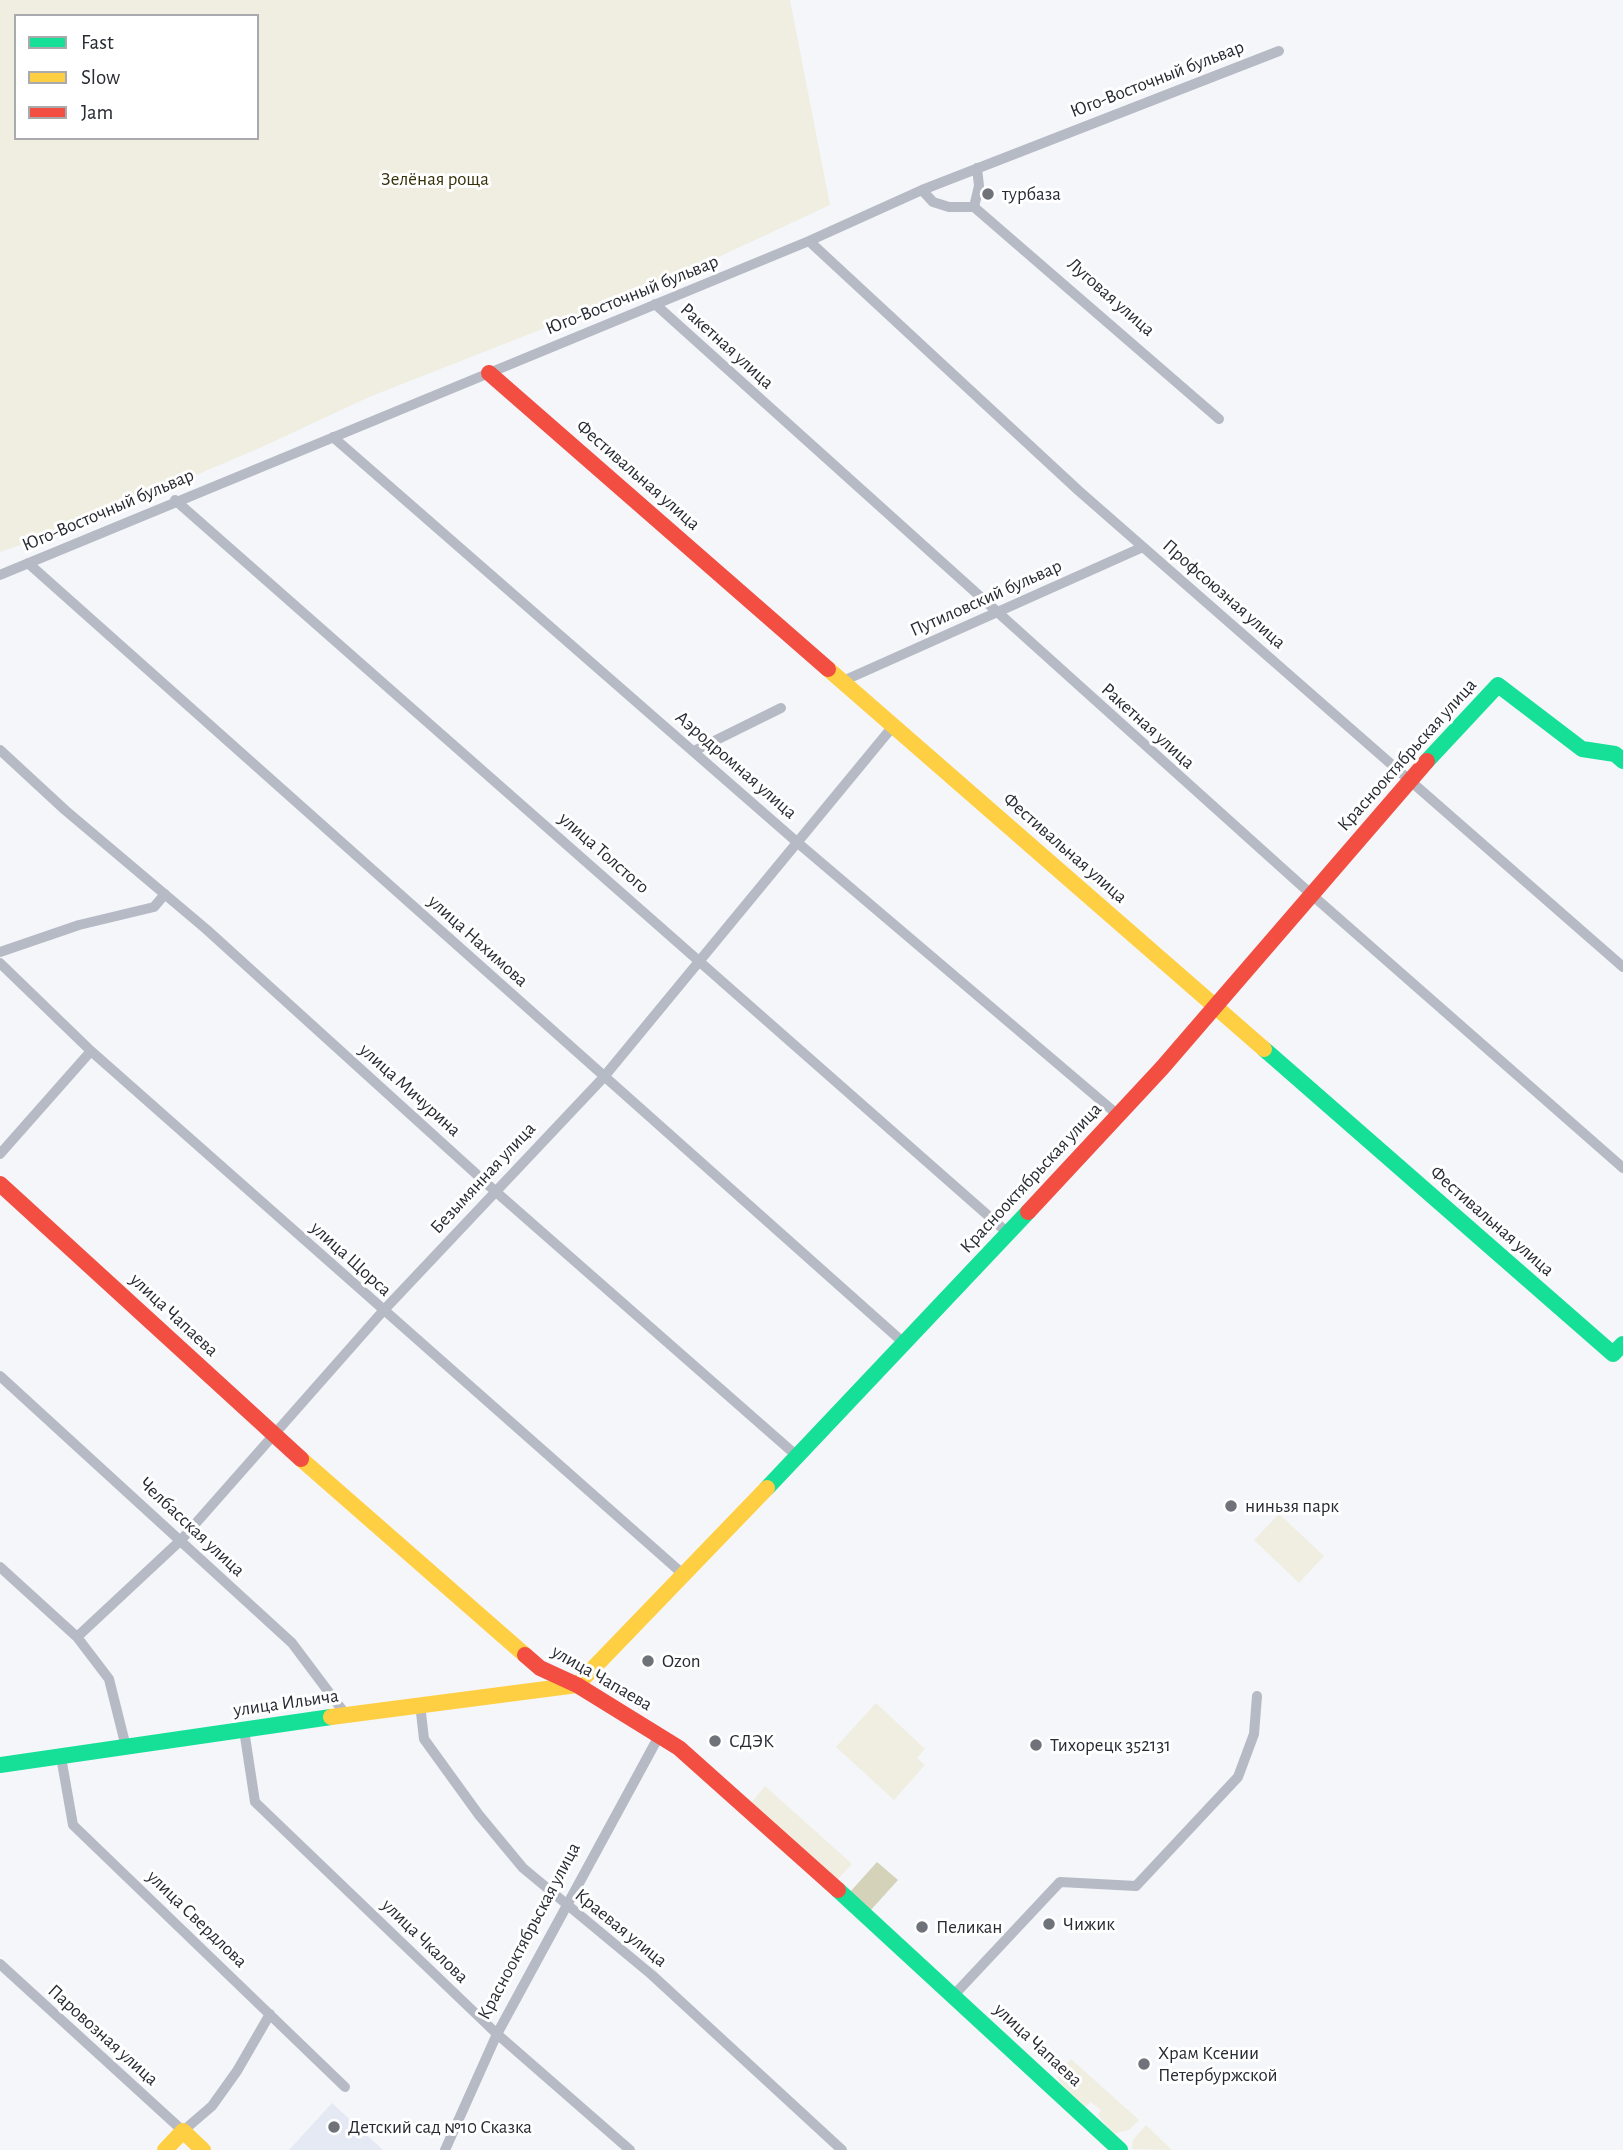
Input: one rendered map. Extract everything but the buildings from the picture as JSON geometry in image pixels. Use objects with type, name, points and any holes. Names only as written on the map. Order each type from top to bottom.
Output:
[{"type":"street","name":"Юго-Восточный бульвар","points":[[0,575],[175,500],[809,241],[922,190],[1279,51]]},
{"type":"street","points":[[922,190],[933,202],[948,207],[974,207],[979,187],[977,168]]},
{"type":"street","name":"Луговая улица","points":[[974,207],[1219,419]]},
{"type":"street","name":"Профсоюзная улица","points":[[809,241],[1143,547],[1623,967]]},
{"type":"street","name":"Ракетная улица","points":[[654,304],[1312,895],[1623,1168]]},
{"type":"street","name":"Фестивальная улица","points":[[489,373],[1214,1007],[1618,1349]]},
{"type":"street","name":"Аэродромная улица","points":[[333,437],[798,843],[1118,1115]]},
{"type":"street","name":"улица Толстого","points":[[175,500],[701,960],[1009,1234]]},
{"type":"street","name":"Путиловский бульвар","points":[[843,681],[1143,547]]},
{"type":"street","name":"улица Нахимова","points":[[28,563],[603,1078],[905,1344]]},
{"type":"street","name":"Краснооктябрьская улица","points":[[578,1685],[1009,1234],[1214,1007],[1410,779],[1498,685],[1582,749],[1620,755]]},
{"type":"street","points":[[694,751],[781,708]]},
{"type":"street","name":"Безымянная улица","points":[[78,1637],[181,1540],[383,1311],[603,1078],[894,725]]},
{"type":"street","name":"улица Мичурина","points":[[0,750],[797,1456]]},
{"type":"street","points":[[0,952],[79,925],[154,906],[165,894]]},
{"type":"street","name":"улица Щорса","points":[[0,963],[91,1051],[684,1575]]},
{"type":"street","points":[[0,1154],[91,1051]]},
{"type":"street","name":"улица Чапаева","points":[[0,1184],[273,1435],[540,1668],[578,1685],[679,1748],[709,1772],[1120,2150]]},
{"type":"street","name":"Челбасская улица","points":[[0,1376],[292,1643],[346,1715]]},
{"type":"street","points":[[0,1567],[78,1637],[109,1679],[126,1747]]},
{"type":"street","name":"улица Ильича","points":[[0,1765],[420,1704],[578,1685]]},
{"type":"street","points":[[954,1995],[1060,1882],[1136,1886],[1238,1777],[1254,1734],[1257,1696]]},
{"type":"street","name":"Краевая улица","points":[[420,1704],[424,1739],[523,1868],[565,1906],[652,1975],[842,2150]]},
{"type":"street","name":"улица Чкалова","points":[[244,1730],[255,1802],[497,2034],[630,2150]]},
{"type":"street","name":"Краснооктябрьская улица","points":[[445,2150],[497,2034],[659,1736]]},
{"type":"street","name":"улица Свердлова","points":[[61,1757],[73,1825],[345,2087]]},
{"type":"street","name":"Паровозная улица","points":[[0,1964],[183,2131]]},
{"type":"street","points":[[166,2150],[212,2106],[237,2071],[270,2014]]},
{"type":"street","points":[[183,2131],[203,2150]]},
{"type":"shaded area","points":[[877,1862],[898,1880],[870,1911],[850,1892]]},
{"type":"shaded area","name":"Детский сад №10 Сказка","points":[[332,2103],[383,2150],[289,2150]]},
{"type":"green space","name":"Зелёная роща","points":[[0,0],[790,0],[830,205],[680,275],[369,397],[262,447],[78,525],[0,552]]},
{"type":"green space","points":[[1279,1514],[1324,1556],[1299,1583],[1254,1540]]},
{"type":"green space","points":[[876,1703],[925,1749],[917,1758],[925,1765],[894,1800],[836,1747]]},
{"type":"green space","points":[[765,1786],[852,1864],[838,1879],[751,1803]]},
{"type":"green space","points":[[1071,2059],[1139,2120],[1129,2130],[1113,2134],[1098,2115],[1101,2110],[1091,2102],[1085,2107],[1066,2094],[1057,2076]]},
{"type":"green space","points":[[1146,2125],[1172,2150],[1132,2149],[1133,2140]]},
{"type":"traffic: fast","points":[[1427,761],[1498,685],[1582,749],[1615,754],[1623,761]]},
{"type":"traffic: fast","points":[[1264,1049],[1613,1354],[1623,1344]]},
{"type":"traffic: fast","points":[[767,1488],[1028,1212]]},
{"type":"traffic: fast","points":[[0,1765],[331,1717]]},
{"type":"traffic: fast","points":[[838,1890],[1120,2150]]},
{"type":"traffic: slow","points":[[828,669],[1264,1049]]},
{"type":"traffic: slow","points":[[301,1459],[525,1655]]},
{"type":"traffic: slow","points":[[331,1717],[577,1685],[767,1488]]},
{"type":"traffic: slow","points":[[165,2150],[183,2131],[203,2150]]},
{"type":"traffic: jam","points":[[489,373],[828,669]]},
{"type":"traffic: jam","points":[[1028,1212],[1162,1068],[1427,761]]},
{"type":"traffic: jam","points":[[0,1184],[301,1459]]},
{"type":"traffic: jam","points":[[525,1655],[540,1668],[577,1685],[679,1748],[838,1890]]},
{"type":"place","name":"турбаза","points":[[988,194]]},
{"type":"place","name":"ниньзя парк","points":[[1231,1506]]},
{"type":"place","name":"Ozon","points":[[648,1661]]},
{"type":"place","name":"СДЭК","points":[[715,1741]]},
{"type":"place","name":"Тихорецк 352131","points":[[1036,1745]]},
{"type":"place","name":"Чижик","points":[[1049,1924]]},
{"type":"place","name":"Пеликан","points":[[922,1927]]},
{"type":"place","name":"Храм Ксении Петербуржской","points":[[1144,2064]]},
{"type":"place","name":"Детский сад №10 Сказка","points":[[334,2127]]}]
